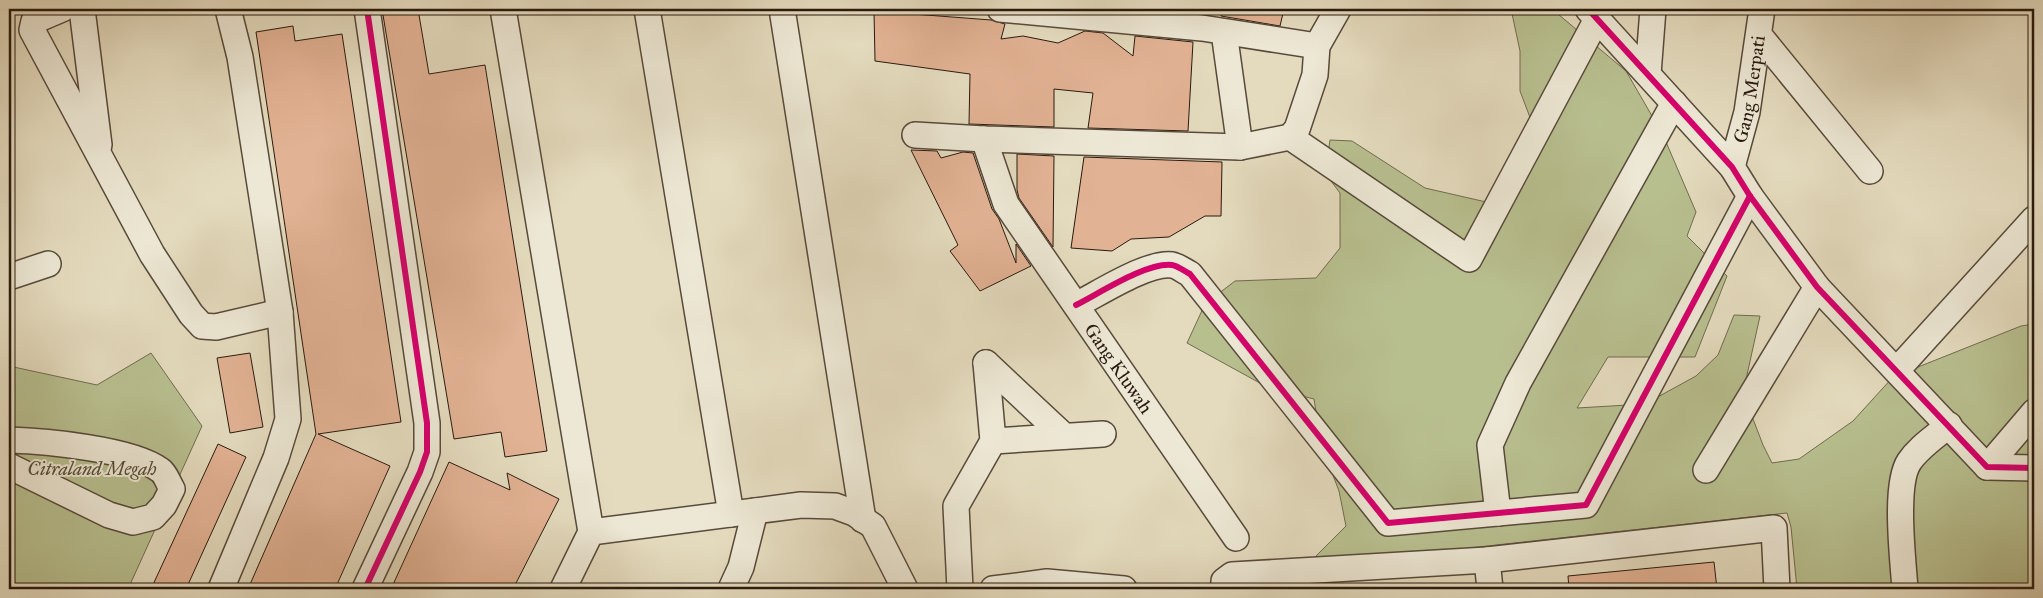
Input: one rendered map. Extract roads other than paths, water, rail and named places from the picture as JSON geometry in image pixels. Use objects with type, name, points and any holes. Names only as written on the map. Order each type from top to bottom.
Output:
[{"type":"street","points":[[62,9],[34,21],[32,30],[152,254],[191,314],[202,326],[216,327],[280,312]]},
{"type":"street","points":[[82,9],[101,160]]},
{"type":"street","points":[[221,589],[276,458],[288,420],[280,312],[240,57],[228,9]]},
{"type":"street","points":[[365,589],[420,472],[427,452],[427,423],[367,9]]},
{"type":"street","points":[[502,9],[591,532],[562,589]]},
{"type":"street","points":[[647,9],[731,514]]},
{"type":"street","points":[[782,9],[863,520]]},
{"type":"street","points":[[1000,9],[1212,23],[1318,46]]},
{"type":"street","points":[[915,135],[1240,147],[1290,137],[1297,129],[1315,75],[1318,46],[1338,9]]},
{"type":"street","points":[[1648,74],[1653,9]]},
{"type":"street","name":"Gang Merpati","points":[[1732,167],[1747,112],[1762,9]]},
{"type":"street","points":[[1290,137],[1469,259],[1593,14],[1732,167],[1750,196],[1817,287],[1987,467],[2034,468]]},
{"type":"street","points":[[1212,23],[1240,147]]},
{"type":"street","points":[[1759,35],[1870,171]]},
{"type":"street","points":[[1498,513],[1490,445],[1518,383],[1674,103]]},
{"type":"street","name":"Gang Kluwah","points":[[984,139],[1006,204],[1236,538]]},
{"type":"street","points":[[1076,305],[1146,269],[1160,265],[1175,266],[1190,274],[1388,523],[1586,505],[1750,196]]},
{"type":"street","points":[[1897,370],[2034,218]]},
{"type":"street","points":[[9,277],[48,264]]},
{"type":"street","points":[[1706,470],[1817,287]]},
{"type":"street","points":[[960,589],[956,506],[993,441],[986,363],[1064,436]]},
{"type":"street","points":[[1987,467],[2034,412]]},
{"type":"street","points":[[1904,589],[1901,514],[1902,482],[1907,464],[1949,425]]},
{"type":"street","points":[[993,441],[1104,434]]},
{"type":"street","points":[[9,440],[78,447],[129,455],[161,470],[172,489],[164,505],[153,517],[133,522],[109,515],[9,466]]},
{"type":"street","points":[[591,532],[801,505],[835,506],[854,513],[873,526],[905,589]]},
{"type":"street","points":[[732,589],[741,567],[755,511]]},
{"type":"street","points":[[1224,589],[1224,581],[1232,575],[1488,560],[1774,528],[1777,589]]},
{"type":"street","points":[[1488,560],[1490,589]]},
{"type":"street","points":[[993,589],[1047,582],[1124,589]]},
{"type":"park label","name":"Citraland Megah","points":[[92,468]]}]
